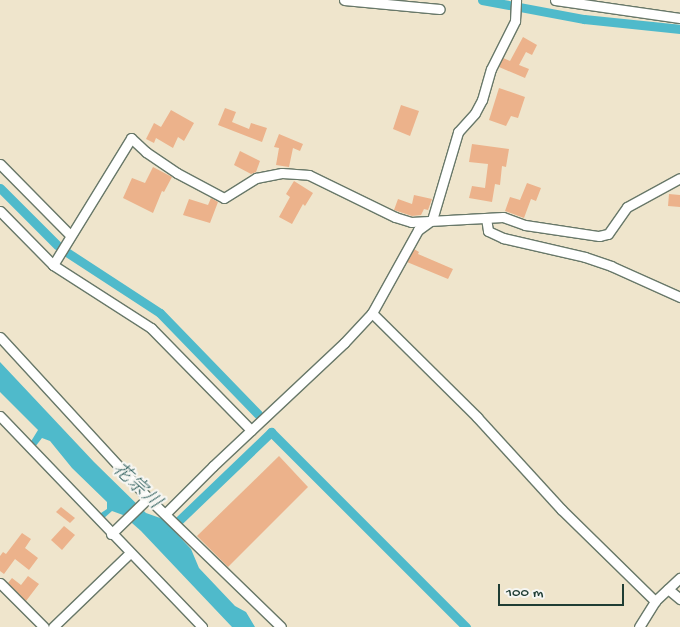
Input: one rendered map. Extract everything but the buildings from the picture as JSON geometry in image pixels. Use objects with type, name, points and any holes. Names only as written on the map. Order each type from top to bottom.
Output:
[{"type":"street","points":[[344,0],[440,9]]},
{"type":"street","points":[[166,513],[344,343],[372,313],[418,230],[432,220],[458,132],[475,113],[482,100],[491,69],[515,21],[516,0]]},
{"type":"street","points":[[555,0],[680,18]]},
{"type":"street","points":[[53,265],[131,138],[146,152],[176,173],[224,198],[256,178],[282,173],[295,173],[309,175],[395,217],[411,222],[503,217],[525,225],[599,236],[608,234],[627,207],[680,178]]},
{"type":"street","points":[[0,164],[70,235]]},
{"type":"street","points":[[0,211],[53,265],[152,328],[251,430]]},
{"type":"street","points":[[486,218],[488,231],[503,238],[585,257],[611,266],[680,297]]},
{"type":"street","points":[[372,313],[477,417],[561,509],[655,602]]},
{"type":"street","points":[[0,338],[145,500],[166,513],[281,627]]},
{"type":"street","points":[[0,416],[114,531],[130,553],[202,627]]},
{"type":"street","points":[[114,531],[145,500]]},
{"type":"street","points":[[53,627],[130,553]]},
{"type":"street","points":[[639,627],[655,602],[680,578]]},
{"type":"street","points":[[0,583],[44,627]]},
{"type":"street","points":[[668,589],[680,599]]},
{"type":"water","points":[[0,362],[94,462],[146,513],[163,519],[191,549],[199,568],[235,606],[246,612],[255,627],[232,627],[141,531],[123,515],[112,511],[103,519],[98,515],[107,509],[107,502],[72,468],[50,441],[42,438],[35,447],[30,443],[38,430],[0,392]]},
{"type":"waterway","points":[[482,0],[584,19],[680,29]]},
{"type":"waterway","points":[[0,188],[57,245]]},
{"type":"waterway","points":[[65,251],[160,313],[258,414]]},
{"type":"waterway","points":[[171,528],[271,432],[466,627]]},
{"type":"water label","name":"花宗川","points":[[136,487]]}]
